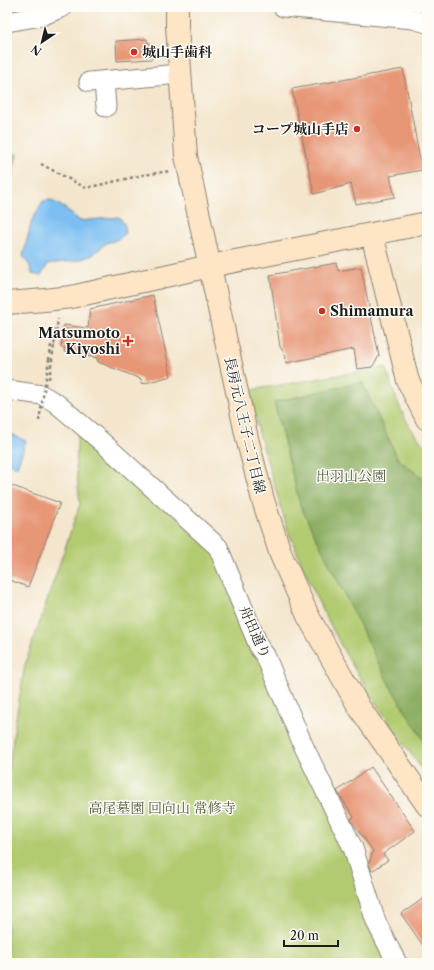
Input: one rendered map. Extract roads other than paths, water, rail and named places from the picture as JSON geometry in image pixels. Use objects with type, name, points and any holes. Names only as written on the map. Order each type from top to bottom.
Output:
[{"type":"street","points":[[7,22],[41,16],[63,7]]},
{"type":"street","name":"長房元八王子二丁目線","points":[[177,7],[186,156],[247,438],[263,500],[281,555],[308,616],[359,707],[427,805]]},
{"type":"street","points":[[283,7],[414,20],[427,23]]},
{"type":"street","points":[[106,107],[96,81],[180,74]]},
{"type":"street","points":[[7,303],[71,297],[210,266],[427,223]]},
{"type":"street","points":[[372,234],[408,381],[427,419]]},
{"type":"street","name":"舟田通り","points":[[7,390],[42,395],[56,403],[102,442],[218,547],[260,648],[265,655],[304,747],[353,848],[376,922],[397,963]]},
{"type":"water","points":[[51,200],[66,209],[80,221],[119,217],[125,225],[125,234],[117,240],[106,243],[93,255],[75,261],[48,264],[41,276],[32,274],[30,266],[23,256],[32,220],[43,201]]},
{"type":"water","points":[[9,433],[26,441],[17,467],[7,462],[7,439]]},
{"type":"place","name":"城山手歯科","points":[[134,52]]},
{"type":"place","name":"コープ城山手店","points":[[357,129]]},
{"type":"place","name":"Shimamura","points":[[322,311]]},
{"type":"place","name":"Matsumoto Kiyoshi","points":[[128,341]]},
{"type":"park label","name":"出羽山公園","points":[[351,476]]},
{"type":"park label","name":"高尾墓園 回向山 常修寺","points":[[162,808]]}]
